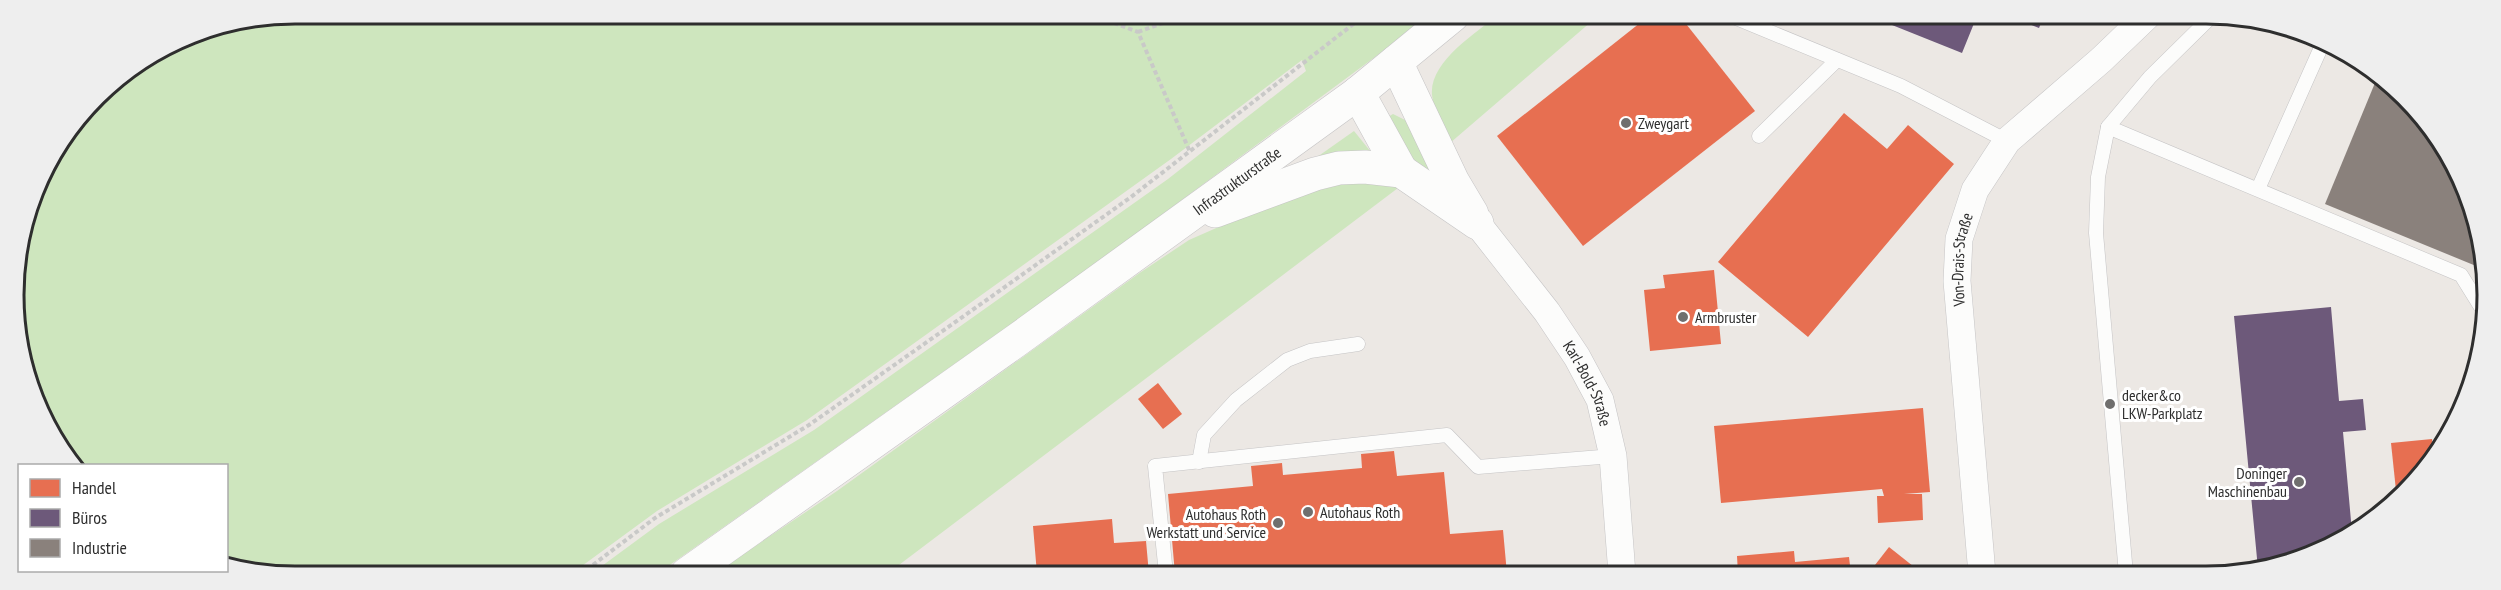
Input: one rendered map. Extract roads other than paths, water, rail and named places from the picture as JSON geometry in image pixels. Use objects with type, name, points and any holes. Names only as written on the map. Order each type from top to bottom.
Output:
[{"type":"street","name":"Infrastrukturstraße","points":[[698,566],[1017,340],[1358,93],[1442,24]]},
{"type":"street","name":"Von-Drais-Straße","points":[[1981,566],[1957,281],[1959,239],[1975,190],[2007,141],[2101,60],[2138,24]]},
{"type":"street","points":[[1396,62],[1453,182],[1478,223]]},
{"type":"street","points":[[1358,93],[1401,171],[1478,223]]},
{"type":"street","points":[[1177,224],[1316,174],[1339,168],[1401,171]]},
{"type":"street","name":"Karl-Bold-Straße","points":[[1478,223],[1547,312],[1577,357],[1600,400],[1613,456],[1622,566]]},
{"type":"lane","points":[[1751,24],[1901,86],[2007,141]]},
{"type":"lane","points":[[2125,566],[2096,233],[2098,177],[2108,128],[2150,77],[2204,24]]},
{"type":"lane","points":[[2258,189],[2320,49]]},
{"type":"lane","points":[[1759,136],[1837,60]]},
{"type":"lane","points":[[2108,128],[2461,275],[2477,300]]},
{"type":"lane","points":[[1199,462],[1204,435],[1236,400],[1287,360],[1310,351],[1358,344]]},
{"type":"lane","points":[[1165,566],[1155,466],[1448,435],[1478,467],[1613,456]]},
{"type":"place","name":"Zweygart","points":[[1626,123]]},
{"type":"place","name":"Armbruster","points":[[1683,317]]},
{"type":"place","name":"decker&co LKW-Parkplatz","points":[[2110,404]]},
{"type":"place","name":"Doninger Maschinenbau","points":[[2299,482]]},
{"type":"place","name":"Autohaus Roth","points":[[1308,512]]},
{"type":"place","name":"Autohaus Roth Werkstatt und Service","points":[[1278,523]]}]
